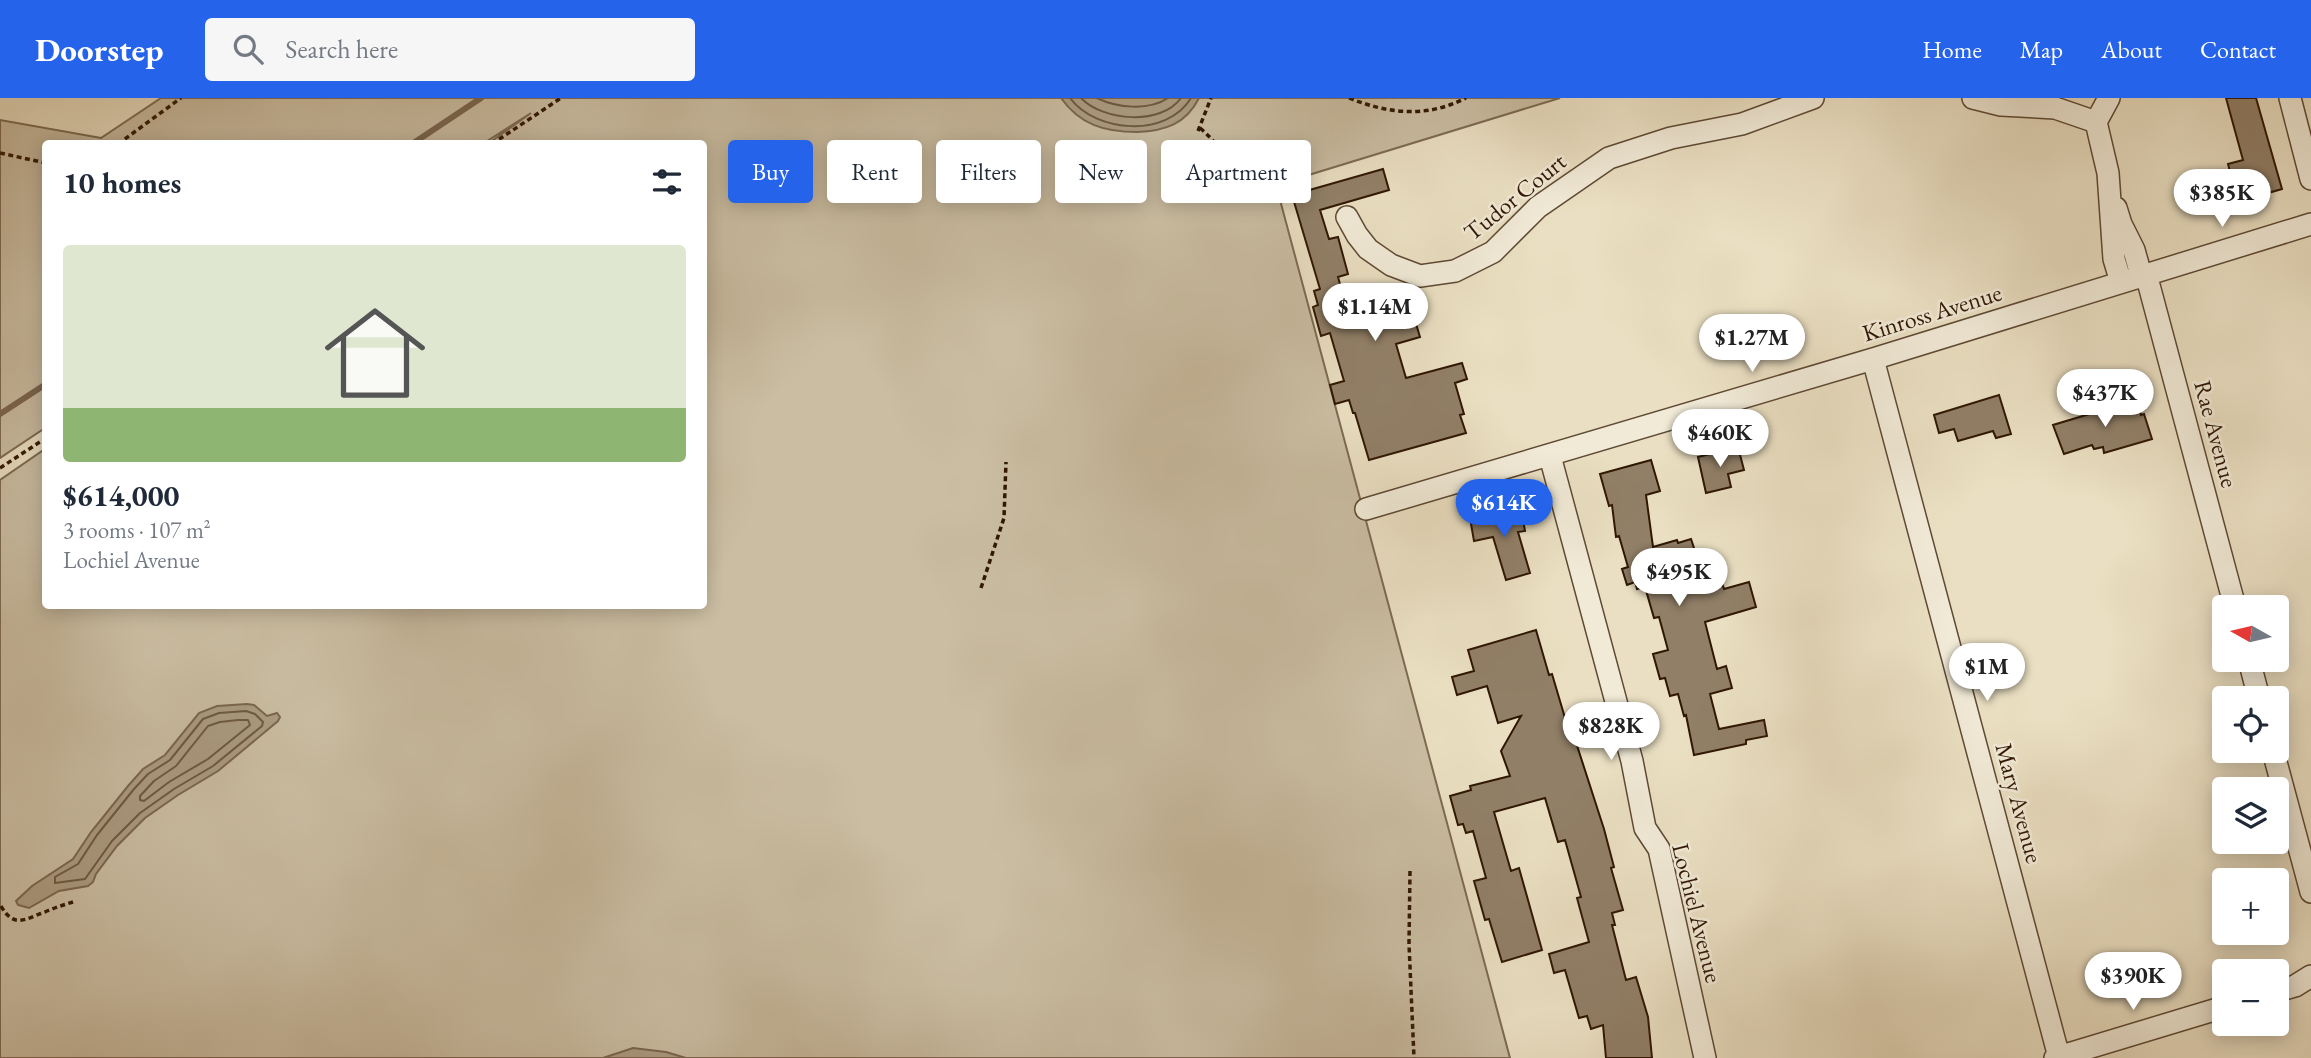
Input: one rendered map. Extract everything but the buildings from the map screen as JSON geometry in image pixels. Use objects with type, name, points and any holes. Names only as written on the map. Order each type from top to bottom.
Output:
[{"type":"street","name":"Tudor Court","points":[[1347,217],[1368,249],[1391,265],[1420,276],[1455,271],[1493,252],[1538,207],[1609,158],[1671,138],[1742,124],[1813,98]]},
{"type":"street","points":[[1973,98],[2001,105],[2055,108],[2096,122]]},
{"type":"street","points":[[2109,98],[2096,122],[2107,166],[2114,259],[2121,282]]},
{"type":"street","points":[[2290,98],[2311,179]]},
{"type":"street","points":[[2110,190],[2143,275]]},
{"type":"street","name":"Kinross Avenue","points":[[1366,509],[1873,359],[2311,224]]},
{"type":"street","name":"Rae Avenue","points":[[2143,275],[2232,595]]},
{"type":"street","name":"Mary Avenue","points":[[1873,359],[2057,1057]]},
{"type":"street","name":"Lochiel Avenue","points":[[1550,456],[1632,761],[1645,828],[1659,849],[1705,1058]]},
{"type":"street","points":[[2276,763],[2311,892]]},
{"type":"street","points":[[2057,1057],[2212,1011]]},
{"type":"path","points":[[123,140],[181,98]]},
{"type":"path","points":[[497,140],[552,100],[561,98]]},
{"type":"path","points":[[1211,98],[1199,129],[1215,140]]},
{"type":"path","points":[[1349,98],[1390,111],[1414,113],[1436,110],[1466,98]]},
{"type":"path","points":[[0,153],[42,162]]},
{"type":"path","points":[[0,468],[42,441]]},
{"type":"path","points":[[981,588],[1004,518],[1006,462]]},
{"type":"path","points":[[1410,871],[1409,944],[1414,1058]]},
{"type":"path","points":[[1,905],[6,915],[15,920],[26,920],[73,902]]},
{"type":"shaded area","points":[[161,98],[1560,98],[1311,174],[1311,140],[1161,140],[1161,203],[1281,203],[1510,1058],[0,1058],[0,480],[42,451],[42,609],[707,609],[707,140],[493,140],[531,113],[489,140],[42,140],[42,430],[0,458],[0,120],[101,138]]},
{"type":"water","points":[[1061,98],[1199,98],[1188,114],[1174,124],[1157,130],[1137,132],[1104,128],[1085,121]]},
{"type":"water","points":[[254,705],[267,716],[277,713],[280,717],[218,771],[145,818],[117,846],[88,886],[59,891],[29,908],[18,905],[16,901],[32,886],[73,859],[128,786],[143,769],[165,755],[199,713],[217,706]]},
{"type":"water","points":[[633,1048],[666,1052],[686,1058],[603,1058]]},
{"type":"waterway","points":[[418,140],[481,98]]},
{"type":"waterway","points":[[0,414],[42,387]]}]
